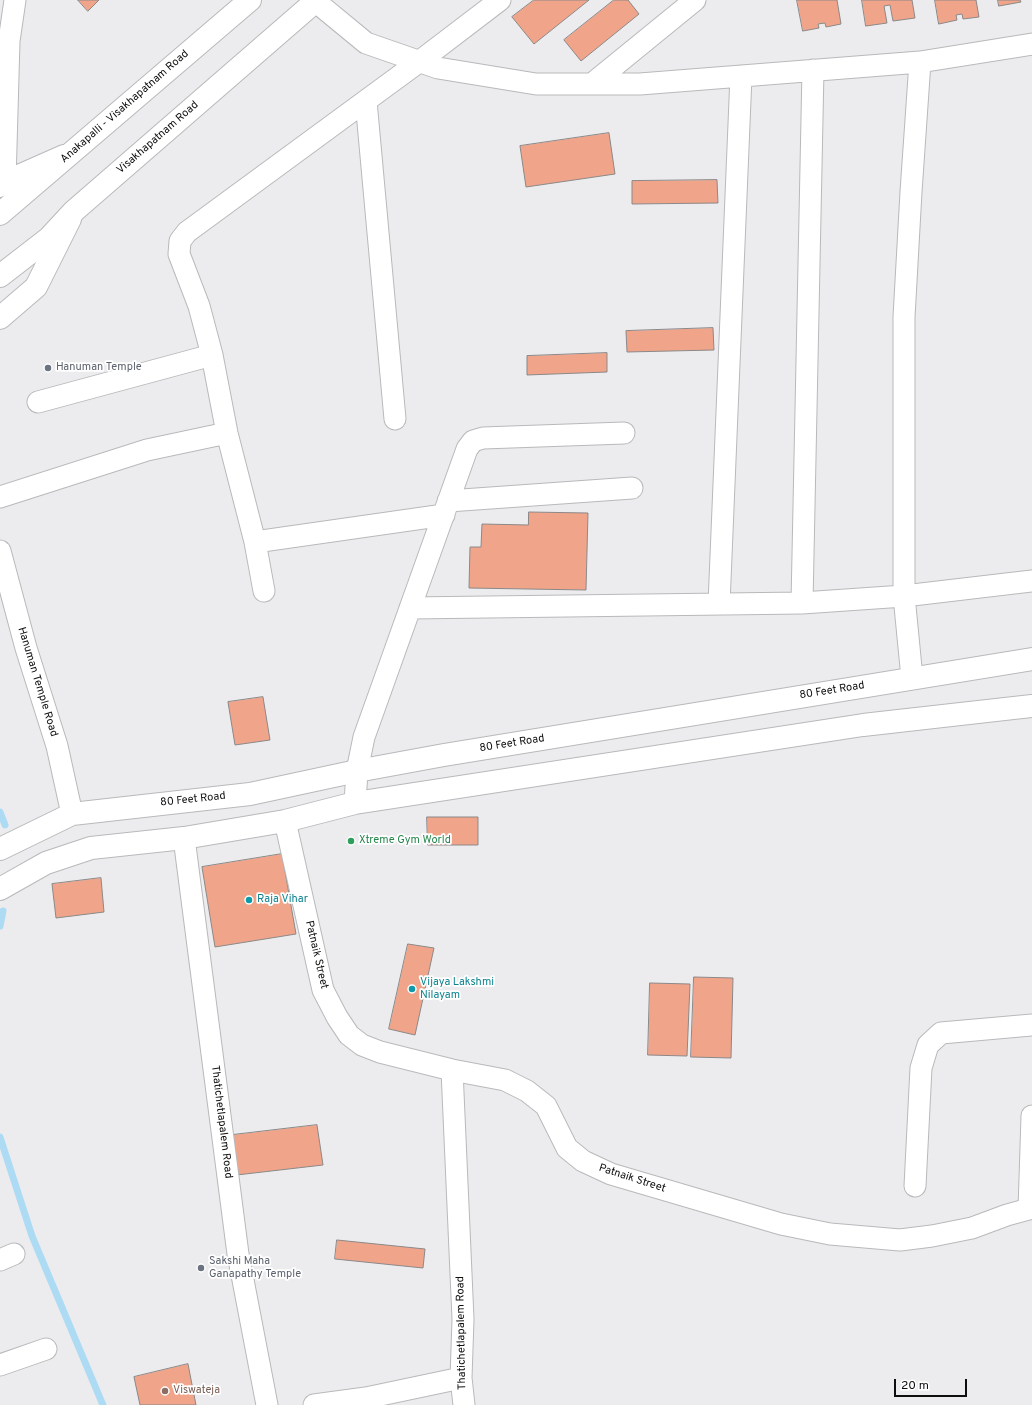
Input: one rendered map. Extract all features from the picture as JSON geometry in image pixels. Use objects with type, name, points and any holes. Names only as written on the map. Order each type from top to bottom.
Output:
[{"type":"street","points":[[15,0],[9,41],[3,184],[75,151]]},
{"type":"street","name":"Anakapalli - Visakhapatnam Road","points":[[0,214],[250,0]]},
{"type":"street","points":[[264,591],[255,542],[227,433],[212,355],[199,306],[179,254],[180,242],[187,232],[420,62],[500,0]]},
{"type":"street","points":[[592,84],[695,0]]},
{"type":"street","points":[[316,1],[366,43],[438,68],[536,84],[640,84],[920,62],[1032,44]]},
{"type":"street","name":"Visakhapatnam Road","points":[[0,276],[49,238],[74,211],[316,1]]},
{"type":"street","points":[[912,678],[904,596],[904,316],[910,192],[920,62]]},
{"type":"street","points":[[802,603],[813,70]]},
{"type":"street","points":[[719,604],[741,76]]},
{"type":"street","points":[[366,101],[394,419]]},
{"type":"street","points":[[0,318],[36,288],[74,211]]},
{"type":"street","points":[[38,402],[212,355]]},
{"type":"street","points":[[0,497],[147,450],[227,433]]},
{"type":"street","points":[[356,803],[357,771],[364,737],[467,449],[473,441],[484,438],[624,433]]},
{"type":"street","points":[[255,542],[446,508],[632,488]]},
{"type":"street","name":"Hanuman Temple Road","points":[[0,551],[26,648],[57,746],[72,814]]},
{"type":"street","points":[[410,608],[802,603],[904,596],[1032,581]]},
{"type":"street","name":"80 Feet Road","points":[[0,849],[72,814],[250,794],[357,771],[1032,659]]},
{"type":"street","points":[[0,889],[46,863],[90,848],[184,838],[285,821],[356,803],[863,725],[1032,706]]},
{"type":"street","points":[[308,781],[316,813]]},
{"type":"street","points":[[250,794],[256,826]]},
{"type":"street","name":"Patnaik Street","points":[[285,821],[323,990],[337,1017],[349,1035],[362,1046],[380,1052],[452,1070],[505,1080],[527,1091],[546,1106],[567,1148],[583,1161],[611,1174],[781,1224],[830,1234],[900,1240],[932,1236],[972,1228],[1030,1208]]},
{"type":"street","name":"Thatichetlapalem Road","points":[[184,838],[238,1254],[267,1405]]},
{"type":"street","points":[[915,1186],[921,1068],[928,1045],[942,1033],[1032,1025]]},
{"type":"street","name":"Thatichetlapalem Road","points":[[452,1070],[463,1319],[461,1378],[464,1405]]},
{"type":"street","points":[[1030,1208],[1032,1116]]},
{"type":"street","points":[[0,1365],[46,1349]]},
{"type":"street","points":[[314,1405],[366,1398],[461,1378]]},
{"type":"building","points":[[78,0],[99,0],[88,11]]},
{"type":"building","points":[[534,0],[589,0],[534,44],[512,17]]},
{"type":"building","points":[[614,0],[628,0],[639,14],[581,61],[564,40]]},
{"type":"building","points":[[797,0],[837,0],[841,24],[826,27],[825,23],[818,24],[819,28],[803,31]]},
{"type":"building","points":[[862,0],[912,0],[915,18],[893,21],[890,5],[884,6],[887,23],[866,26]]},
{"type":"building","points":[[935,0],[976,0],[979,17],[963,19],[962,14],[956,15],[957,20],[939,24]]},
{"type":"building","points":[[998,0],[1020,0],[1021,2],[999,6]]},
{"type":"building","points":[[609,133],[615,174],[526,187],[520,146]]},
{"type":"building","points":[[717,180],[718,203],[632,204],[632,181]]},
{"type":"building","points":[[713,328],[714,350],[627,352],[626,331]]},
{"type":"building","points":[[607,353],[607,372],[527,375],[527,356]]},
{"type":"building","points":[[529,512],[588,513],[586,590],[469,588],[470,547],[481,547],[482,524],[528,525]]},
{"type":"building","points":[[263,697],[270,740],[235,745],[228,702]]},
{"type":"building","points":[[427,817],[478,817],[478,845],[428,845]]},
{"type":"building","name":"Raja Vihar","points":[[282,854],[296,934],[215,947],[202,867]]},
{"type":"building","points":[[101,878],[104,912],[56,918],[52,884]]},
{"type":"building","name":"Vijaya Lakshmi Nilayam","points":[[408,944],[434,948],[415,1035],[389,1029]]},
{"type":"building","points":[[694,977],[733,978],[731,1058],[691,1057]]},
{"type":"building","points":[[650,983],[690,984],[687,1056],[648,1055]]},
{"type":"building","points":[[317,1125],[323,1165],[228,1176],[224,1136]]},
{"type":"building","points":[[337,1240],[425,1249],[423,1268],[335,1259]]},
{"type":"building","name":"Viswateja","points":[[188,1364],[196,1405],[140,1405],[134,1377]]},
{"type":"waterway","points":[[0,812],[5,825]]},
{"type":"waterway","points":[[0,926],[3,911]]},
{"type":"waterway","points":[[0,1137],[32,1236],[103,1405]]},
{"type":"place","name":"Hanuman Temple","points":[[48,368]]},
{"type":"place","name":"Xtreme Gym World","points":[[351,841]]},
{"type":"place","name":"Raja Vihar","points":[[249,900]]},
{"type":"place","name":"Vijaya Lakshmi Nilayam","points":[[412,989]]},
{"type":"place","name":"Sakshi Maha Ganapathy Temple","points":[[201,1268]]},
{"type":"place","name":"Viswateja","points":[[165,1391]]}]
